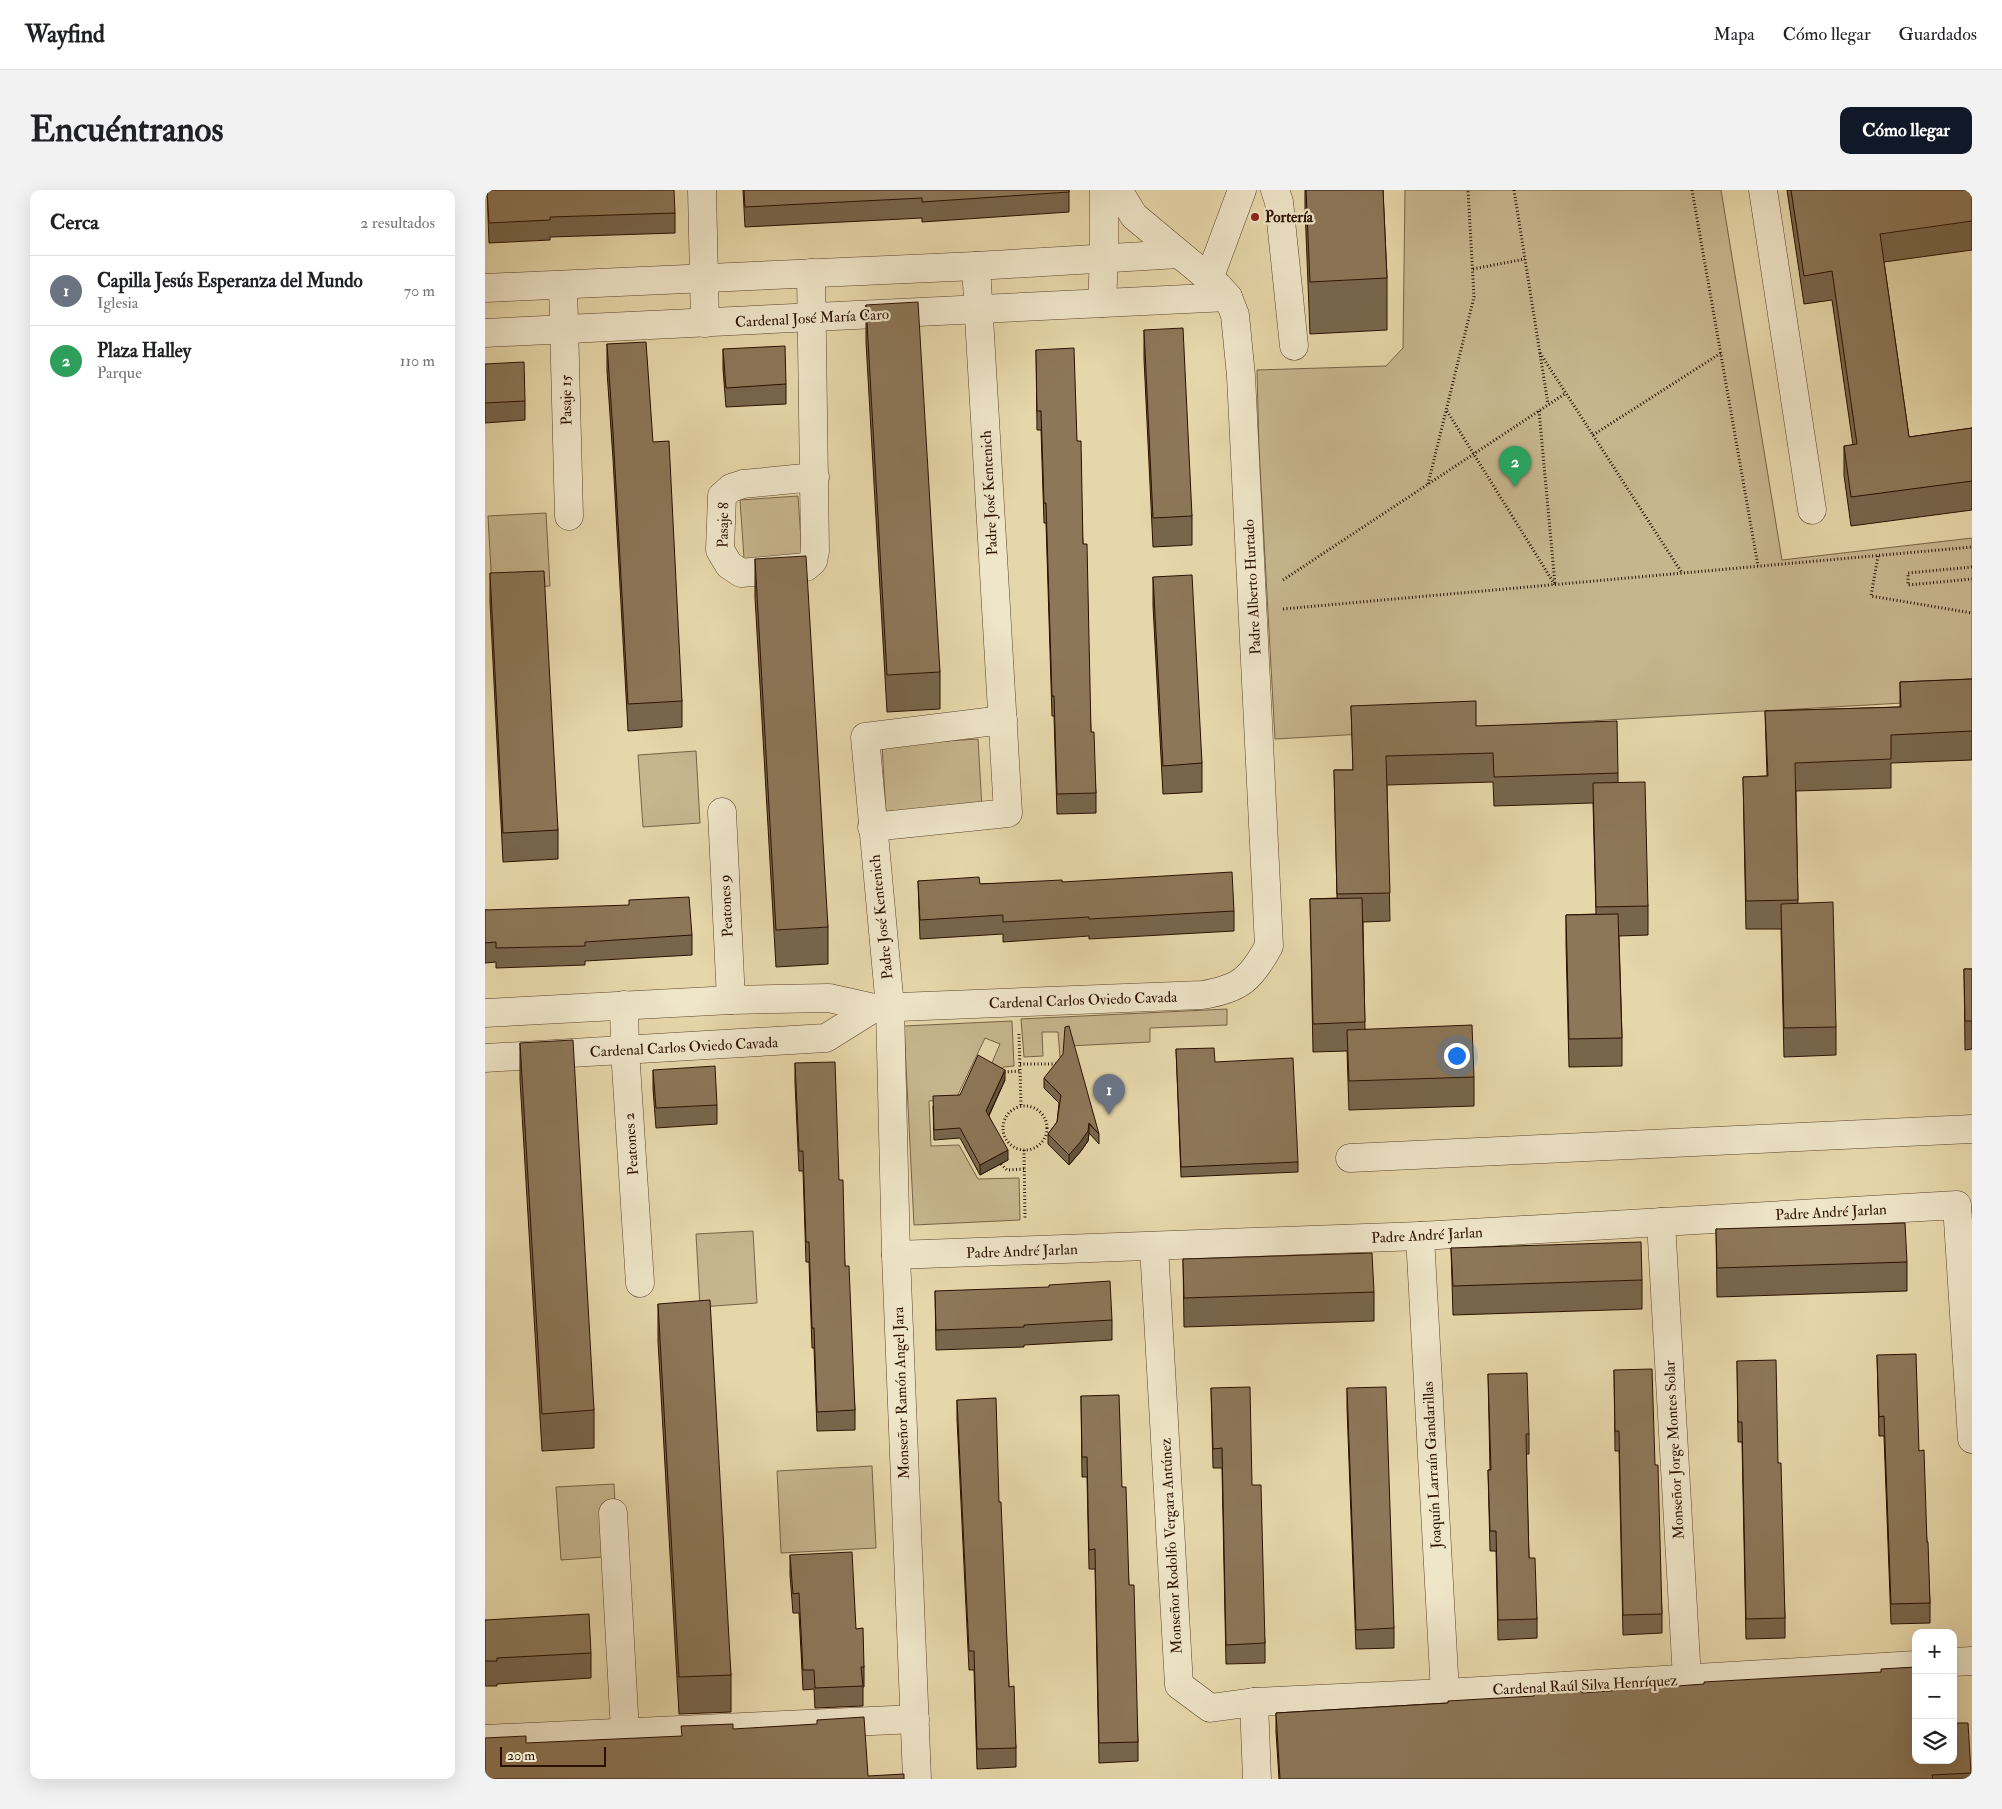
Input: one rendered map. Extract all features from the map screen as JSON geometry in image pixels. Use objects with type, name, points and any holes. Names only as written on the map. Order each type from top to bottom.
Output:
[{"type":"street","points":[[702,190],[705,323]]},
{"type":"street","points":[[1102,303],[1104,190]]},
{"type":"street","points":[[1118,190],[1134,216],[1219,288],[1241,190]]},
{"type":"street","points":[[1275,190],[1279,202],[1294,346]]},
{"type":"street","points":[[1763,190],[1812,510]]},
{"type":"street","points":[[485,288],[976,266],[1179,254]]},
{"type":"street","name":"Padre José Kentenich","points":[[872,827],[1008,813],[976,266]]},
{"type":"street","points":[[811,273],[815,477]]},
{"type":"street","name":"Pasaje 15","points":[[563,285],[569,516]]},
{"type":"street","name":"Cardenal José María Caro","points":[[485,333],[1102,303],[1219,288]]},
{"type":"street","name":"Padre Alberto Hurtado","points":[[1202,995],[1223,992],[1244,981],[1257,968],[1269,946],[1241,376],[1235,316],[1219,288]]},
{"type":"street","name":"Padre José Kentenich","points":[[882,1008],[865,737],[1003,720]]},
{"type":"street","name":"Peatones 9","points":[[722,812],[731,1000]]},
{"type":"street","name":"Cardenal Carlos Oviedo Cavada","points":[[485,1013],[731,1000],[829,998],[882,1008],[1202,995]]},
{"type":"street","name":"Peatones 2","points":[[624,1005],[625,1050],[640,1283]]},
{"type":"street","name":"Cardenal Carlos Oviedo Cavada","points":[[485,1058],[826,1038],[882,1008]]},
{"type":"street","name":"Monseñor Ramón Angel Jara","points":[[882,1008],[896,1255],[917,1779]]},
{"type":"street","points":[[1350,1158],[1972,1129]]},
{"type":"street","name":"Padre André Jarlan","points":[[896,1255],[1420,1236],[1957,1205],[1972,1439]]},
{"type":"street","name":"Monseñor Jorge Montes Solar","points":[[1661,1222],[1687,1678]]},
{"type":"street","name":"Joaquín Larraín Gandarillas","points":[[1420,1236],[1445,1693]]},
{"type":"street","name":"Monseñor Rodolfo Vergara Antúnez","points":[[1153,1247],[1179,1686],[1210,1708],[1254,1702]]},
{"type":"street","points":[[613,1514],[625,1732]]},
{"type":"street","points":[[1957,1662],[1972,1661]]},
{"type":"street","name":"Cardenal Raúl Silva Henríquez","points":[[1254,1702],[1445,1693],[1912,1665]]},
{"type":"street","points":[[1254,1702],[1257,1779]]},
{"type":"street","points":[[485,1739],[915,1719]]},
{"type":"path","points":[[1429,484],[1474,297],[1468,190]]},
{"type":"path","points":[[1515,190],[1548,404]]},
{"type":"path","points":[[1692,190],[1758,566]]},
{"type":"path","points":[[1473,269],[1525,259]]},
{"type":"path","points":[[1593,435],[1721,352]]},
{"type":"path","points":[[1540,353],[1682,573]]},
{"type":"path","points":[[1252,606],[1473,454],[1566,393]]},
{"type":"path","points":[[1447,410],[1555,585]]},
{"type":"path","points":[[1539,411],[1555,585]]},
{"type":"path","points":[[1252,606],[1555,585],[1972,547]]},
{"type":"path","points":[[1878,556],[1871,596],[1972,613]]},
{"type":"path","points":[[1972,566],[1908,573],[1908,585],[1972,579]]},
{"type":"path","points":[[1019,1002],[1021,1106]]},
{"type":"path","points":[[1020,1064],[1066,1064]]},
{"type":"path","points":[[1000,1077],[1005,1072],[1021,1072]]},
{"type":"path","points":[[1021,1106],[1036,1108],[1046,1119],[1048,1126],[1047,1134],[1038,1146],[1024,1150],[1010,1145],[1003,1132],[1003,1125],[1009,1112],[1021,1106]]},
{"type":"path","points":[[1024,1150],[1024,1251]]},
{"type":"path","points":[[1001,1164],[1007,1170],[1024,1169]]},
{"type":"shaded area","points":[[1405,190],[1721,190],[1782,560],[1972,538],[1972,699],[1275,739],[1259,449],[1257,370],[1386,366],[1403,348]]},
{"type":"shaded area","points":[[798,496],[803,569],[745,573],[740,500]]},
{"type":"shaded area","points":[[546,513],[550,586],[492,589],[488,516]]},
{"type":"shaded area","points":[[978,739],[982,807],[886,814],[882,745]]},
{"type":"shaded area","points":[[696,751],[700,823],[643,827],[638,755]]},
{"type":"shaded area","points":[[1227,1009],[1227,1025],[1150,1028],[1150,1042],[1068,1046],[1069,1057],[1060,1057],[1058,1032],[1042,1032],[1043,1056],[1024,1057],[1021,1019]]},
{"type":"shaded area","points":[[1012,1021],[1014,1066],[1004,1067],[999,1071],[991,1065],[1000,1044],[985,1038],[956,1099],[929,1101],[931,1146],[959,1145],[978,1179],[1019,1178],[1020,1220],[914,1225],[904,1026]]},
{"type":"shaded area","points":[[753,1231],[757,1303],[700,1307],[696,1234]]},
{"type":"shaded area","points":[[872,1466],[876,1548],[781,1553],[777,1471]]},
{"type":"shaded area","points":[[614,1484],[618,1556],[561,1560],[556,1487]]},
{"type":"building","points":[[487,190],[674,190],[675,213],[550,217],[550,220],[489,223]]},
{"type":"building","points":[[744,190],[1069,190],[1069,192],[922,202],[922,198],[745,207]]},
{"type":"building","points":[[1306,190],[1383,190],[1387,278],[1310,282]]},
{"type":"building","points":[[1791,190],[1972,190],[1972,221],[1880,234],[1909,437],[1972,428],[1972,481],[1851,497],[1844,446],[1857,444],[1832,271],[1804,276]]},
{"type":"building","points":[[918,302],[940,672],[887,675],[866,305]]},
{"type":"building","points":[[1183,328],[1192,516],[1153,518],[1144,330]]},
{"type":"building","points":[[646,342],[653,442],[669,441],[682,701],[628,704],[607,344]]},
{"type":"building","points":[[785,346],[786,384],[726,388],[723,349]]},
{"type":"building","points":[[1074,348],[1077,441],[1081,441],[1083,544],[1087,544],[1091,732],[1094,732],[1096,793],[1057,794],[1046,503],[1044,503],[1041,411],[1037,411],[1036,350]]},
{"type":"building","points":[[524,362],[525,401],[485,403],[485,364]]},
{"type":"building","points":[[806,556],[828,927],[776,930],[755,559]]},
{"type":"building","points":[[544,571],[558,830],[503,833],[490,573]]},
{"type":"building","points":[[1192,575],[1202,763],[1163,766],[1153,577]]},
{"type":"building","points":[[1972,679],[1972,731],[1891,735],[1891,759],[1795,763],[1798,900],[1746,901],[1743,777],[1768,776],[1765,711],[1901,707],[1900,682]]},
{"type":"building","points":[[1476,701],[1476,726],[1617,721],[1618,773],[1494,777],[1493,753],[1386,756],[1390,893],[1337,894],[1334,770],[1353,770],[1351,706]]},
{"type":"building","points":[[1645,782],[1648,906],[1596,907],[1593,783]]},
{"type":"building","points":[[1232,872],[1234,911],[1003,922],[1003,915],[920,920],[918,881],[979,877],[980,884],[1062,880],[1062,882]]},
{"type":"building","points":[[689,897],[692,935],[585,942],[585,946],[496,948],[496,942],[485,943],[485,910],[629,905],[629,900]]},
{"type":"building","points":[[1362,898],[1365,1022],[1313,1024],[1310,899]]},
{"type":"building","points":[[1833,902],[1836,1027],[1784,1028],[1781,904]]},
{"type":"building","points":[[1618,914],[1622,1038],[1569,1039],[1566,915]]},
{"type":"building","points":[[1964,969],[1972,969],[1972,1021],[1965,1021]]},
{"type":"building","points":[[1472,1025],[1474,1077],[1349,1081],[1347,1030]]},
{"type":"building","points":[[1069,1026],[1099,1134],[1089,1123],[1088,1131],[1069,1155],[1048,1134],[1057,1122],[1061,1095],[1044,1078],[1063,1054],[1065,1027]]},
{"type":"building","points":[[573,1040],[594,1410],[542,1414],[520,1043]]},
{"type":"building","points":[[1214,1048],[1215,1062],[1293,1058],[1298,1162],[1181,1167],[1176,1049]]},
{"type":"building","points":[[978,1055],[1005,1070],[986,1111],[1008,1150],[980,1165],[960,1128],[934,1130],[933,1096],[960,1095]]},
{"type":"building","points":[[835,1062],[839,1180],[843,1180],[845,1266],[849,1266],[855,1410],[817,1412],[809,1242],[806,1242],[803,1151],[799,1151],[795,1063]]},
{"type":"building","points":[[715,1066],[717,1105],[656,1108],[653,1070]]},
{"type":"building","points":[[1905,1223],[1907,1262],[1717,1268],[1716,1229]]},
{"type":"building","points":[[1641,1242],[1642,1280],[1453,1286],[1451,1248]]},
{"type":"building","points":[[1372,1253],[1374,1292],[1184,1298],[1183,1259]]},
{"type":"building","points":[[1110,1281],[1112,1320],[1024,1325],[1024,1327],[936,1330],[935,1291],[1049,1287],[1049,1285]]},
{"type":"building","points":[[710,1300],[731,1675],[679,1677],[658,1304]]},
{"type":"building","points":[[1916,1354],[1919,1451],[1924,1450],[1930,1603],[1891,1604],[1884,1416],[1879,1417],[1877,1355]]},
{"type":"building","points":[[1776,1360],[1778,1463],[1781,1463],[1785,1618],[1746,1619],[1742,1422],[1738,1422],[1737,1361]]},
{"type":"building","points":[[1652,1369],[1655,1465],[1658,1465],[1662,1614],[1623,1615],[1619,1431],[1615,1431],[1614,1370]]},
{"type":"building","points":[[1527,1373],[1529,1434],[1526,1434],[1529,1558],[1535,1558],[1537,1619],[1498,1620],[1496,1531],[1490,1531],[1488,1470],[1491,1470],[1488,1374]]},
{"type":"building","points":[[1250,1387],[1252,1485],[1261,1485],[1265,1643],[1226,1645],[1222,1448],[1213,1449],[1211,1388]]},
{"type":"building","points":[[1386,1387],[1394,1628],[1356,1630],[1347,1388]]},
{"type":"building","points":[[1119,1395],[1122,1487],[1126,1487],[1129,1585],[1134,1585],[1138,1742],[1099,1743],[1095,1549],[1089,1550],[1087,1457],[1082,1457],[1081,1396]]},
{"type":"building","points":[[996,1398],[999,1502],[1001,1502],[1009,1687],[1014,1686],[1016,1748],[977,1749],[974,1651],[969,1651],[957,1400]]},
{"type":"building","points":[[852,1552],[856,1629],[863,1628],[864,1667],[861,1667],[863,1686],[815,1688],[814,1670],[803,1670],[799,1593],[793,1594],[790,1555]]},
{"type":"building","points":[[589,1614],[591,1653],[497,1658],[497,1661],[485,1661],[485,1620]]},
{"type":"building","points":[[1912,1667],[1912,1764],[1957,1764],[1957,1723],[1968,1723],[1971,1773],[1932,1775],[1933,1779],[1280,1779],[1276,1713],[1448,1703],[1448,1701],[1534,1696],[1534,1694],[1582,1691],[1582,1693],[1704,1684],[1704,1682],[1881,1672],[1881,1669]]},
{"type":"building","points":[[864,1717],[868,1776],[904,1774],[904,1779],[485,1779],[485,1738],[526,1736],[526,1743],[682,1736],[681,1726],[733,1724],[733,1729],[817,1724],[817,1720]]},
{"type":"place","name":"Portería","points":[[1255,217]]},
{"type":"place","name":"Plaza Halley","points":[[1515,487]]},
{"type":"place","name":"Capilla Jesús Esperanza del Mundo","points":[[1109,1115]]}]
